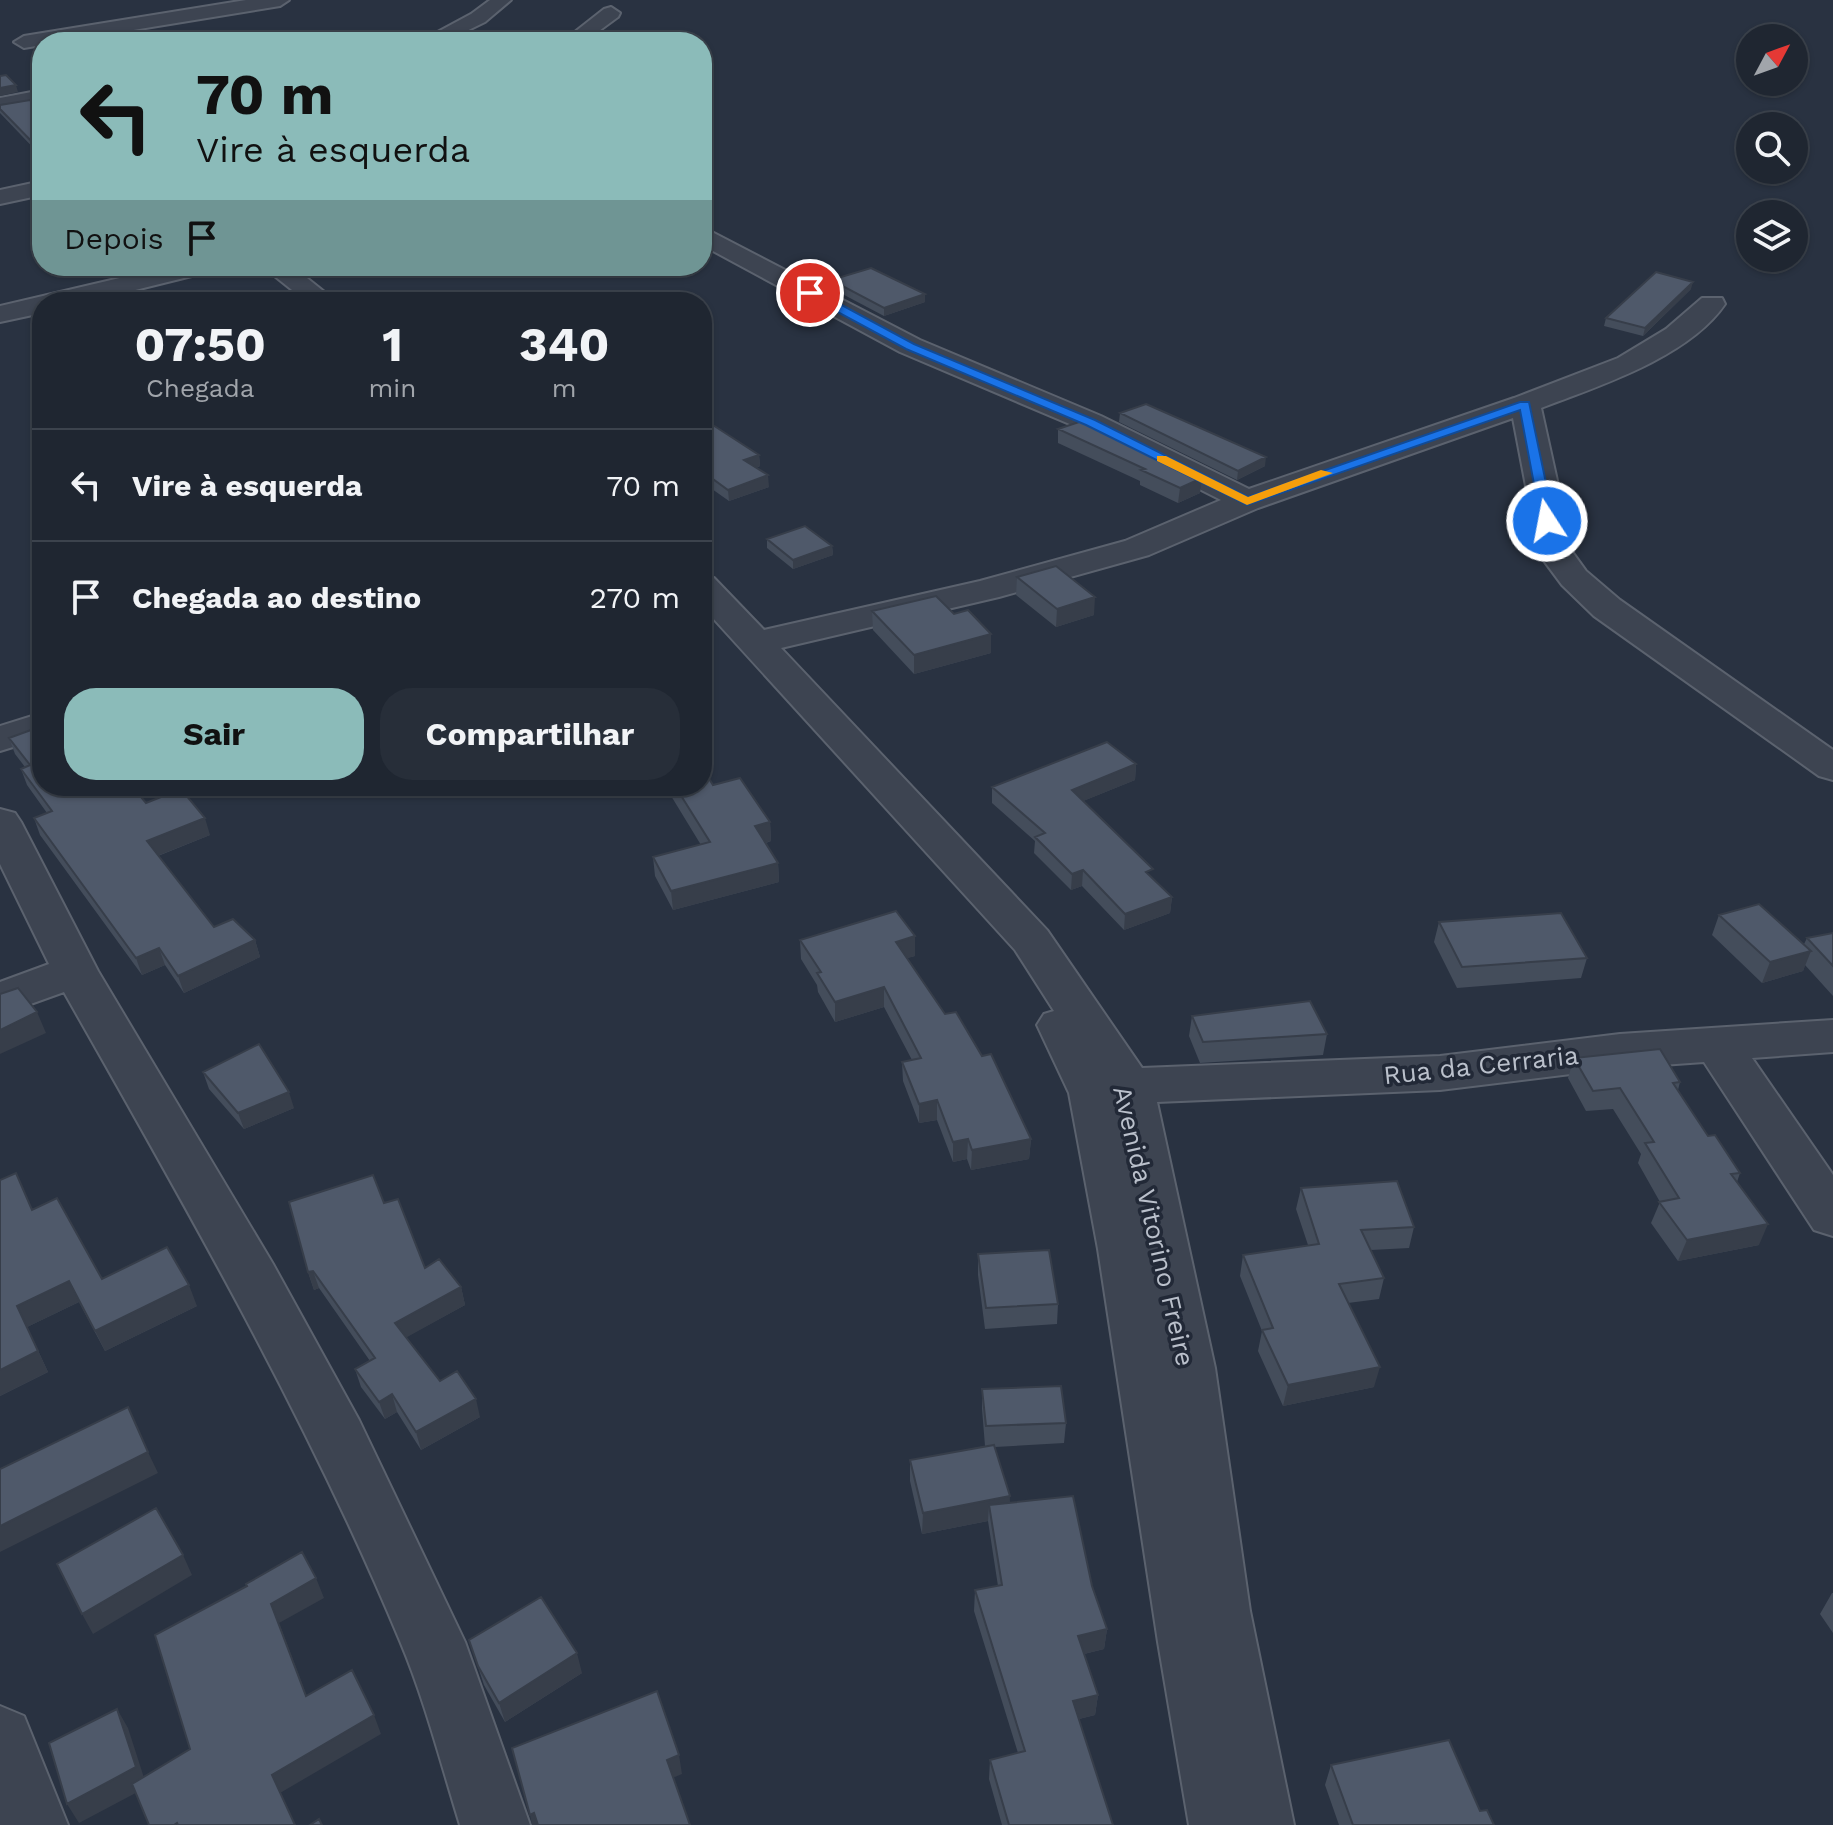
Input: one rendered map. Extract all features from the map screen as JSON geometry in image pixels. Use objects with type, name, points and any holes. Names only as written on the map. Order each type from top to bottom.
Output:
[{"type":"street","points":[[121,32],[280,0]]},
{"type":"street","points":[[449,32],[478,18],[502,0]]},
{"type":"street","points":[[585,32],[611,13]]},
{"type":"street","points":[[7,28],[27,51]]},
{"type":"street","points":[[0,104],[32,98]]},
{"type":"street","points":[[0,197],[32,190]]},
{"type":"street","points":[[712,240],[910,346],[1090,422],[1247,501]]},
{"type":"street","points":[[95,292],[162,276]]},
{"type":"street","points":[[289,276],[310,292]]},
{"type":"street","points":[[755,643],[1067,569],[1137,548],[1247,501],[1525,404],[1628,364],[1676,335],[1712,304]]},
{"type":"street","points":[[0,314],[32,307]]},
{"type":"street","points":[[1525,404],[1556,554],[1574,578],[1607,608],[1833,768]]},
{"type":"street","name":"Avenida Vitorino Freire","points":[[712,596],[1031,940],[1129,1086],[1187,1368],[1218,1611],[1259,1825]]},
{"type":"street","name":"Avenida Vitorino Freire","points":[[712,631],[864,797],[959,892],[1067,1033],[1094,1093],[1125,1249],[1190,1642],[1224,1825]]},
{"type":"street","points":[[0,739],[32,728]]},
{"type":"street","points":[[0,822],[75,971],[254,1279],[338,1438],[433,1642],[495,1825]]},
{"type":"street","points":[[0,999],[75,971]]},
{"type":"street","name":"Rua da Cerraria","points":[[1129,1086],[1440,1073],[1620,1051],[1833,1036]]},
{"type":"street","points":[[1717,1044],[1833,1216]]},
{"type":"street","points":[[0,1739],[33,1825]]},
{"type":"building","points":[[6,75],[16,85],[0,88],[0,76]]},
{"type":"building","points":[[32,102],[32,142],[0,109],[0,105]]},
{"type":"building","points":[[871,268],[925,294],[884,308],[831,280]]},
{"type":"building","points":[[1656,272],[1693,282],[1645,328],[1606,318]]},
{"type":"building","points":[[1146,404],[1266,457],[1238,471],[1120,413]]},
{"type":"building","points":[[1085,420],[1202,478],[1180,488],[1058,429]]},
{"type":"building","points":[[712,424],[759,455],[744,460],[768,475],[728,490],[712,478]]},
{"type":"building","points":[[805,526],[832,546],[793,560],[767,539]]},
{"type":"building","points":[[1056,566],[1095,597],[1057,609],[1017,577]]},
{"type":"building","points":[[936,596],[954,614],[968,610],[991,634],[914,655],[872,611]]},
{"type":"building","points":[[32,730],[32,784],[21,769],[30,765],[9,738]]},
{"type":"building","points":[[1107,742],[1136,764],[1072,790],[1153,869],[1146,872],[1172,897],[1125,914],[1083,870],[1072,874],[1035,837],[1045,833],[992,787]]},
{"type":"building","points":[[740,778],[770,822],[755,826],[778,863],[671,891],[653,857],[710,842],[681,796],[712,796],[712,783]]},
{"type":"building","points":[[41,796],[140,796],[146,803],[164,796],[187,796],[205,818],[147,841],[214,927],[233,919],[255,940],[178,976],[159,948],[136,958],[34,818],[52,811]]},
{"type":"building","points":[[1759,904],[1811,951],[1770,962],[1719,915]]},
{"type":"building","points":[[896,911],[915,936],[896,942],[945,1014],[956,1012],[982,1056],[991,1054],[1031,1139],[972,1150],[968,1139],[953,1142],[937,1100],[919,1104],[902,1062],[921,1058],[884,987],[835,1002],[817,973],[821,972],[800,940]]},
{"type":"building","points":[[1561,913],[1587,958],[1462,967],[1439,922]]},
{"type":"building","points":[[1833,933],[1833,966],[1807,938]]},
{"type":"building","points":[[18,988],[37,1012],[0,1030],[0,994]]},
{"type":"building","points":[[1310,1001],[1327,1034],[1203,1042],[1192,1016]]},
{"type":"building","points":[[259,1044],[289,1092],[238,1113],[203,1072]]},
{"type":"building","points":[[1660,1049],[1680,1082],[1673,1083],[1708,1136],[1715,1135],[1740,1173],[1731,1174],[1768,1224],[1687,1240],[1659,1202],[1679,1198],[1645,1143],[1654,1142],[1620,1088],[1593,1091],[1574,1058]]},
{"type":"building","points":[[16,1173],[32,1210],[57,1198],[102,1279],[167,1247],[189,1285],[95,1331],[69,1281],[17,1306],[38,1351],[0,1370],[0,1180]]},
{"type":"building","points":[[373,1175],[384,1203],[398,1199],[425,1268],[439,1259],[461,1287],[395,1323],[440,1381],[457,1371],[476,1399],[416,1432],[392,1394],[379,1402],[355,1369],[375,1358],[313,1271],[308,1272],[289,1202]]},
{"type":"building","points":[[1397,1181],[1414,1227],[1361,1230],[1384,1278],[1339,1284],[1380,1367],[1288,1385],[1262,1330],[1273,1328],[1243,1255],[1319,1244],[1301,1188]]},
{"type":"building","points":[[1049,1250],[1058,1304],[986,1308],[978,1254]]},
{"type":"building","points":[[1061,1386],[1066,1423],[986,1426],[982,1389]]},
{"type":"building","points":[[128,1407],[148,1452],[0,1526],[0,1469]]},
{"type":"building","points":[[994,1445],[1010,1496],[923,1513],[910,1460]]},
{"type":"building","points":[[1073,1496],[1092,1586],[1107,1629],[1078,1636],[1098,1695],[1073,1701],[1113,1825],[1009,1825],[990,1760],[1025,1751],[975,1590],[1002,1585],[989,1505]]},
{"type":"building","points":[[156,1508],[183,1555],[82,1614],[57,1564]]},
{"type":"building","points":[[302,1552],[316,1578],[271,1604],[306,1696],[352,1670],[374,1715],[272,1775],[295,1825],[149,1825],[132,1784],[190,1749],[155,1635],[247,1586]]},
{"type":"building","points":[[541,1597],[577,1653],[499,1703],[478,1666],[469,1640]]},
{"type":"building","points":[[657,1691],[679,1755],[667,1760],[690,1825],[538,1825],[534,1813],[530,1815],[512,1748]]},
{"type":"building","points":[[117,1709],[136,1767],[67,1804],[49,1743]]},
{"type":"building","points":[[1449,1740],[1480,1811],[1487,1810],[1494,1825],[1353,1825],[1331,1765]]},
{"type":"slow traffic","points":[[1162,458],[1247,501],[1326,473]]},
{"type":"route","points":[[810,293],[910,346],[1090,422],[1247,501],[1525,404],[1547,521]]}]
